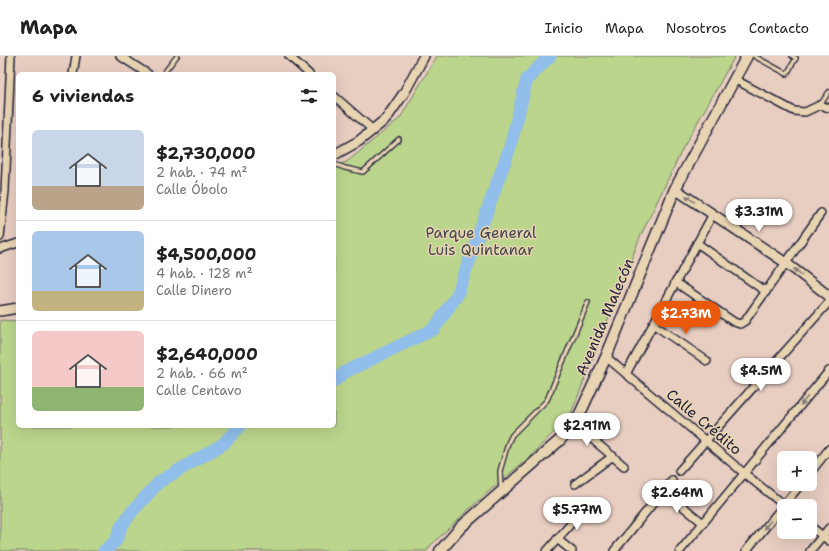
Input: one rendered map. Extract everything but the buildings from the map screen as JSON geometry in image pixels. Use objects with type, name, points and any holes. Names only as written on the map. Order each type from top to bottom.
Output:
[{"type":"main road","name":"Avenida Malecón","points":[[440,551],[461,527],[560,440],[578,418],[606,357],[675,189],[747,56]]},
{"type":"street","points":[[0,237],[5,191],[11,56]]},
{"type":"street","points":[[73,72],[76,56]]},
{"type":"street","points":[[120,56],[145,72]]},
{"type":"street","points":[[289,56],[308,72]]},
{"type":"street","points":[[336,154],[359,141],[386,119],[404,93],[424,56]]},
{"type":"street","points":[[734,79],[794,111],[805,112],[820,106],[829,108]]},
{"type":"street","points":[[336,98],[373,130]]},
{"type":"street","points":[[675,189],[786,264],[829,296]]},
{"type":"street","points":[[675,282],[734,322],[740,324],[745,321],[821,213]]},
{"type":"street","points":[[626,374],[713,214]]},
{"type":"street","points":[[697,243],[766,292]]},
{"type":"street","points":[[0,249],[16,244]]},
{"type":"street","points":[[679,471],[829,302]]},
{"type":"street","points":[[0,311],[16,308]]},
{"type":"street","points":[[653,324],[707,361]]},
{"type":"street","name":"Calle Crédito","points":[[606,357],[777,500]]},
{"type":"street","points":[[680,551],[829,371]]},
{"type":"street","points":[[573,423],[624,466]]},
{"type":"street","points":[[817,464],[829,449]]},
{"type":"street","points":[[575,484],[613,456]]},
{"type":"street","points":[[614,551],[672,480]]},
{"type":"street","points":[[664,491],[703,523]]},
{"type":"street","points":[[789,499],[796,491]]},
{"type":"street","points":[[547,551],[582,511]]},
{"type":"street","points":[[746,551],[777,514]]},
{"type":"street","points":[[810,551],[829,528]]},
{"type":"street","points":[[817,532],[829,541]]},
{"type":"street","points":[[557,539],[572,551]]},
{"type":"lane","points":[[165,72],[177,56]]},
{"type":"lane","points":[[754,56],[787,74],[796,58],[792,56]]},
{"type":"lane","points":[[820,106],[829,92]]},
{"type":"lane","points":[[336,165],[363,172],[399,139]]},
{"type":"lane","points":[[501,493],[500,471],[508,442],[512,435],[547,400],[588,302]]},
{"type":"green space","name":"Parque General Luis Quintanar","points":[[437,56],[735,56],[683,148],[640,237],[571,414],[533,454],[480,499],[430,546],[427,551],[0,551],[0,320],[16,321],[16,428],[336,428],[336,167],[348,161],[400,118]]},
{"type":"waterway","points":[[336,379],[345,372],[434,329],[457,295],[510,147],[527,79],[550,56]]},
{"type":"waterway","points":[[104,551],[116,541],[121,527],[130,514],[159,482],[223,444],[238,428]]}]
